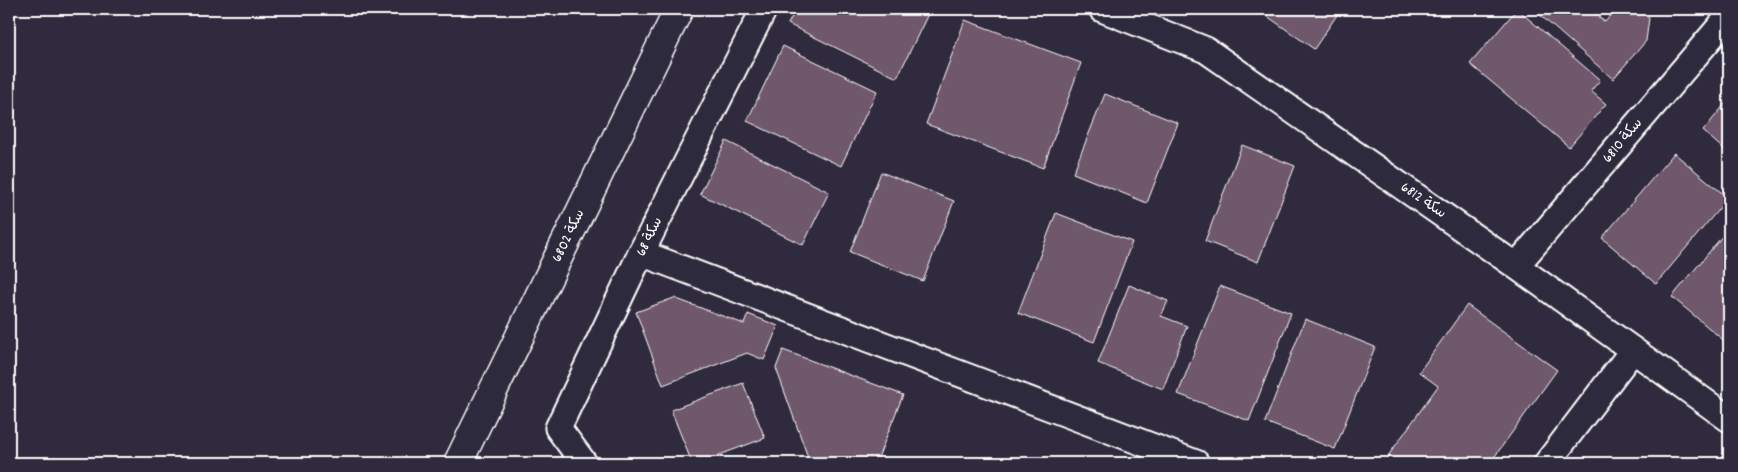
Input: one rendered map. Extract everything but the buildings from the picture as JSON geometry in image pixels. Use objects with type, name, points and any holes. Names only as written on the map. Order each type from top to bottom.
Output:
[{"type":"street","name":"سكة 6802","points":[[458,463],[679,9]]},
{"type":"street","name":"68 سكة","points":[[584,463],[558,428],[642,253],[764,9]]},
{"type":"street","name":"سكة 6812","points":[[1102,9],[1206,50],[1516,266],[1729,419]]},
{"type":"street","name":"سكة 6810","points":[[1516,266],[1721,16]]},
{"type":"street","points":[[642,253],[1196,463]]},
{"type":"street","points":[[1547,463],[1633,350]]}]
